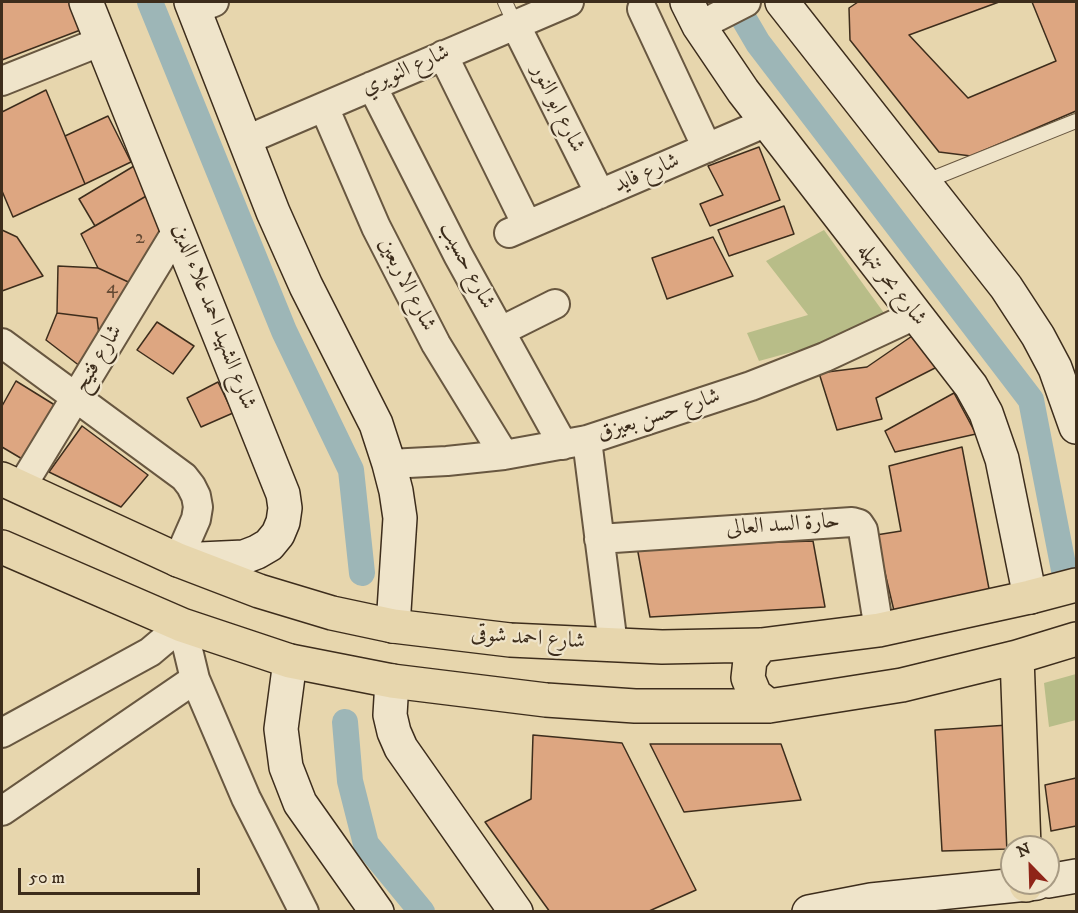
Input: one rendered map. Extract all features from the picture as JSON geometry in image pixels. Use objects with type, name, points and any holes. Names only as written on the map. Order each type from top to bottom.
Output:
[{"type":"main road","name":"شارع احمد شوقى","points":[[11,484],[178,560],[260,591],[332,613],[393,626],[510,640],[712,647],[761,645],[879,630],[1077,585]]},
{"type":"main road","points":[[2,547],[182,625],[290,661],[392,681],[546,700],[635,706],[769,706],[902,685],[1017,657],[1077,639]]},
{"type":"main road","points":[[761,645],[750,660],[748,678],[755,695],[769,706]]},
{"type":"main road","points":[[709,706],[721,696],[728,681],[725,661],[712,647]]},
{"type":"main road","points":[[1017,657],[1024,835]]},
{"type":"street","name":"شارع الشهيد احمد علاء الدين","points":[[86,2],[284,494],[283,522],[278,534],[269,545],[244,557],[178,560]]},
{"type":"street","name":"شارع النويري","points":[[244,141],[444,55],[510,13],[569,2]]},
{"type":"street","points":[[782,2],[1006,287],[1038,336],[1055,368],[1077,427]]},
{"type":"street","points":[[199,4],[244,141],[306,286],[376,424],[389,464],[400,518],[393,626]]},
{"type":"street","points":[[642,9],[707,148]]},
{"type":"street","name":"شارع بحر تنهله","points":[[714,11],[767,122],[971,386],[986,413],[1002,459],[1030,597]]},
{"type":"street","name":"شارع ابو النور","points":[[510,13],[600,194]]},
{"type":"street","points":[[2,81],[102,41]]},
{"type":"street","name":"شارع فايد","points":[[444,55],[518,229],[767,122]]},
{"type":"street","name":"شارع حسيب","points":[[372,86],[458,255],[501,331],[575,442]]},
{"type":"street","name":"شارع الاربعين","points":[[324,107],[375,227],[436,344],[504,455]]},
{"type":"street","name":"شارع فتيح","points":[[11,484],[76,397],[178,229]]},
{"type":"street","points":[[501,331],[555,304]]},
{"type":"street","name":"شارع حسن بعيزق","points":[[389,464],[504,455],[575,442],[752,386],[825,357],[915,315]]},
{"type":"street","points":[[2,343],[184,477],[196,496],[198,507],[196,519],[178,560]]},
{"type":"street","points":[[575,442],[599,539],[613,645]]},
{"type":"street","name":"حارة السد العالى","points":[[599,539],[852,522],[859,524],[863,530],[879,630]]},
{"type":"street","points":[[2,733],[150,652],[182,625],[195,678],[246,798],[304,912]]},
{"type":"street","points":[[290,661],[280,729],[286,767],[300,803],[377,912]]},
{"type":"street","points":[[2,812],[195,678]]},
{"type":"street","points":[[392,681],[390,715],[394,732],[402,748],[516,912]]},
{"type":"street","points":[[1060,879],[1077,876]]},
{"type":"street","points":[[809,912],[872,906],[1000,888]]},
{"type":"lane","points":[[924,182],[1077,121]]},
{"type":"green space","points":[[824,230],[884,313],[825,343],[759,361],[747,333],[808,315],[766,261]]},
{"type":"green space","points":[[1076,674],[1076,720],[1049,727],[1044,683]]},
{"type":"building","points":[[2,2],[73,2],[83,29],[2,60]]},
{"type":"building","points":[[858,2],[999,2],[909,35],[968,98],[1056,61],[1032,2],[1076,2],[1076,111],[971,156],[939,152],[850,40],[849,8]]},
{"type":"building","points":[[46,90],[85,184],[13,217],[2,191],[2,112]]},
{"type":"building","points":[[108,116],[131,162],[85,184],[65,136]]},
{"type":"building","points":[[759,147],[780,200],[710,226],[700,204],[723,195],[708,166]]},
{"type":"building","points":[[134,166],[148,195],[95,226],[79,199]]},
{"type":"building","points":[[148,195],[166,237],[137,286],[98,268],[81,234]]},
{"type":"building","points":[[784,206],[794,234],[729,256],[718,230]]},
{"type":"building","points":[[2,230],[17,237],[43,276],[2,291]]},
{"type":"building","points":[[713,237],[733,276],[667,299],[652,258]]},
{"type":"building","points":[[58,266],[98,268],[137,286],[100,343],[97,318],[57,313]]},
{"type":"building","points":[[57,313],[97,318],[100,343],[85,370],[46,340]]},
{"type":"building","points":[[157,322],[194,346],[173,374],[137,350]]},
{"type":"building","points":[[915,334],[937,367],[876,398],[882,419],[837,430],[819,373],[867,367]]},
{"type":"building","points":[[16,381],[66,412],[29,463],[2,447],[2,406]]},
{"type":"building","points":[[218,382],[233,413],[201,427],[187,398]]},
{"type":"building","points":[[954,393],[976,434],[895,452],[885,431]]},
{"type":"building","points":[[82,426],[148,475],[121,507],[49,472]]},
{"type":"building","points":[[962,447],[990,594],[895,615],[876,535],[901,531],[889,466]]},
{"type":"building","points":[[813,541],[825,607],[650,617],[637,547]]},
{"type":"building","points":[[1008,725],[1008,835],[1000,835],[1000,849],[942,851],[935,730]]},
{"type":"building","points":[[533,735],[622,743],[696,890],[647,912],[550,912],[485,822],[531,799]]},
{"type":"building","points":[[650,744],[781,744],[801,800],[684,812]]},
{"type":"building","points":[[1076,778],[1076,826],[1051,831],[1045,785]]},
{"type":"waterway","points":[[150,2],[284,331],[351,470],[362,573]]},
{"type":"waterway","points":[[734,2],[758,43],[1031,400],[1064,570]]},
{"type":"waterway","points":[[345,722],[350,781],[366,844],[422,912]]}]
